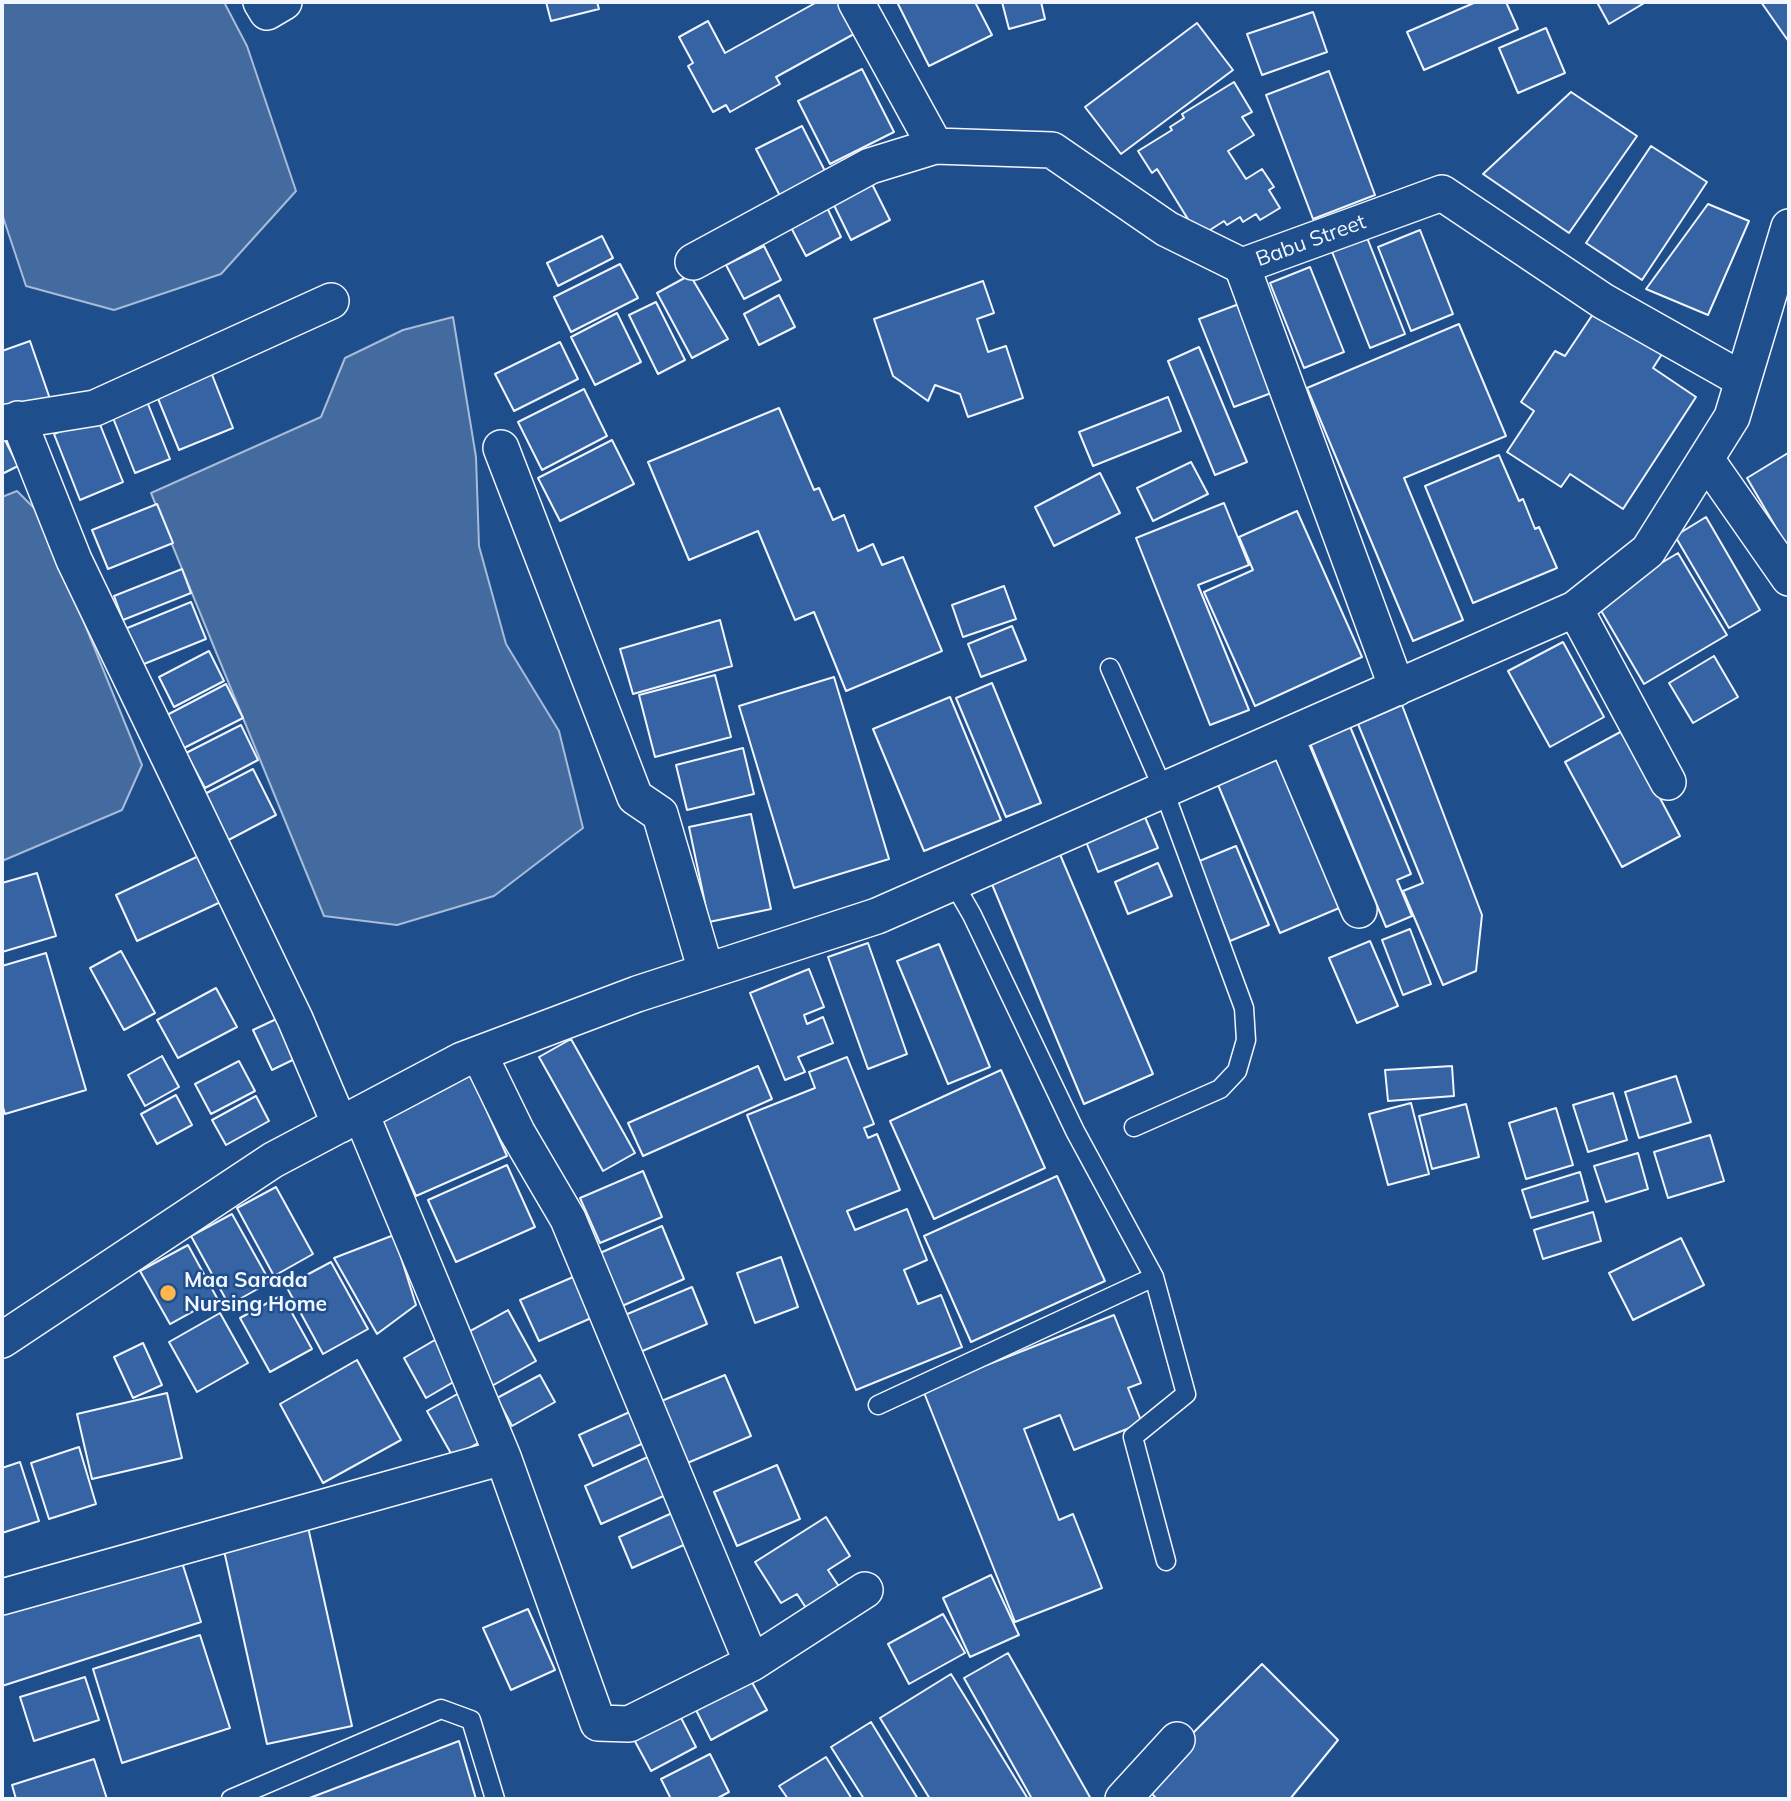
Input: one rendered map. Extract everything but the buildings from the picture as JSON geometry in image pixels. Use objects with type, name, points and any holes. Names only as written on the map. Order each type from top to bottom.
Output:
[{"type":"street","points":[[261,2],[267,12],[284,2]]},
{"type":"street","points":[[856,2],[935,146]]},
{"type":"street","name":"Babu Street","points":[[692,262],[870,166],[935,146],[1052,150],[1167,229],[1242,266],[1442,193],[1603,301],[1743,380]]},
{"type":"street","points":[[2,1340],[274,1160],[479,1054],[706,971],[877,916],[1575,608],[1648,551],[1732,417],[1789,227]]},
{"type":"street","points":[[1242,266],[1397,688]]},
{"type":"street","points":[[331,301],[96,408],[10,421],[295,1019],[350,1119],[503,1457],[598,1723],[629,1724],[752,1662],[865,1590]]},
{"type":"street","points":[[501,449],[635,797],[660,814],[706,971]]},
{"type":"street","points":[[1706,459],[1789,578]]},
{"type":"street","points":[[1575,608],[1668,782]]},
{"type":"street","points":[[1286,737],[1359,910]]},
{"type":"street","points":[[479,1054],[517,1132],[568,1219],[752,1662]]},
{"type":"street","points":[[2,1597],[503,1457]]},
{"type":"street","points":[[1123,1799],[1177,1740]]},
{"type":"lane","points":[[1110,668],[1164,791],[1244,1007],[1246,1040],[1237,1070],[1220,1089],[1134,1127]]},
{"type":"lane","points":[[953,882],[972,915],[1074,1131],[1154,1277],[1186,1394],[1133,1437],[1166,1561]]},
{"type":"lane","points":[[878,1405],[1154,1277]]},
{"type":"lane","points":[[231,1799],[441,1709],[471,1720],[495,1799]]},
{"type":"water","points":[[2,2],[224,2],[247,46],[296,191],[221,274],[114,310],[26,286],[2,214]]},
{"type":"water","points":[[453,317],[476,457],[479,546],[506,644],[559,731],[583,828],[494,896],[397,925],[324,916],[151,493],[321,417],[345,358],[403,330]]},
{"type":"water","points":[[17,491],[40,514],[142,765],[122,810],[2,861],[2,497]]},
{"type":"place","name":"Maa Sarada Nursing Home","points":[[168,1293]]}]
